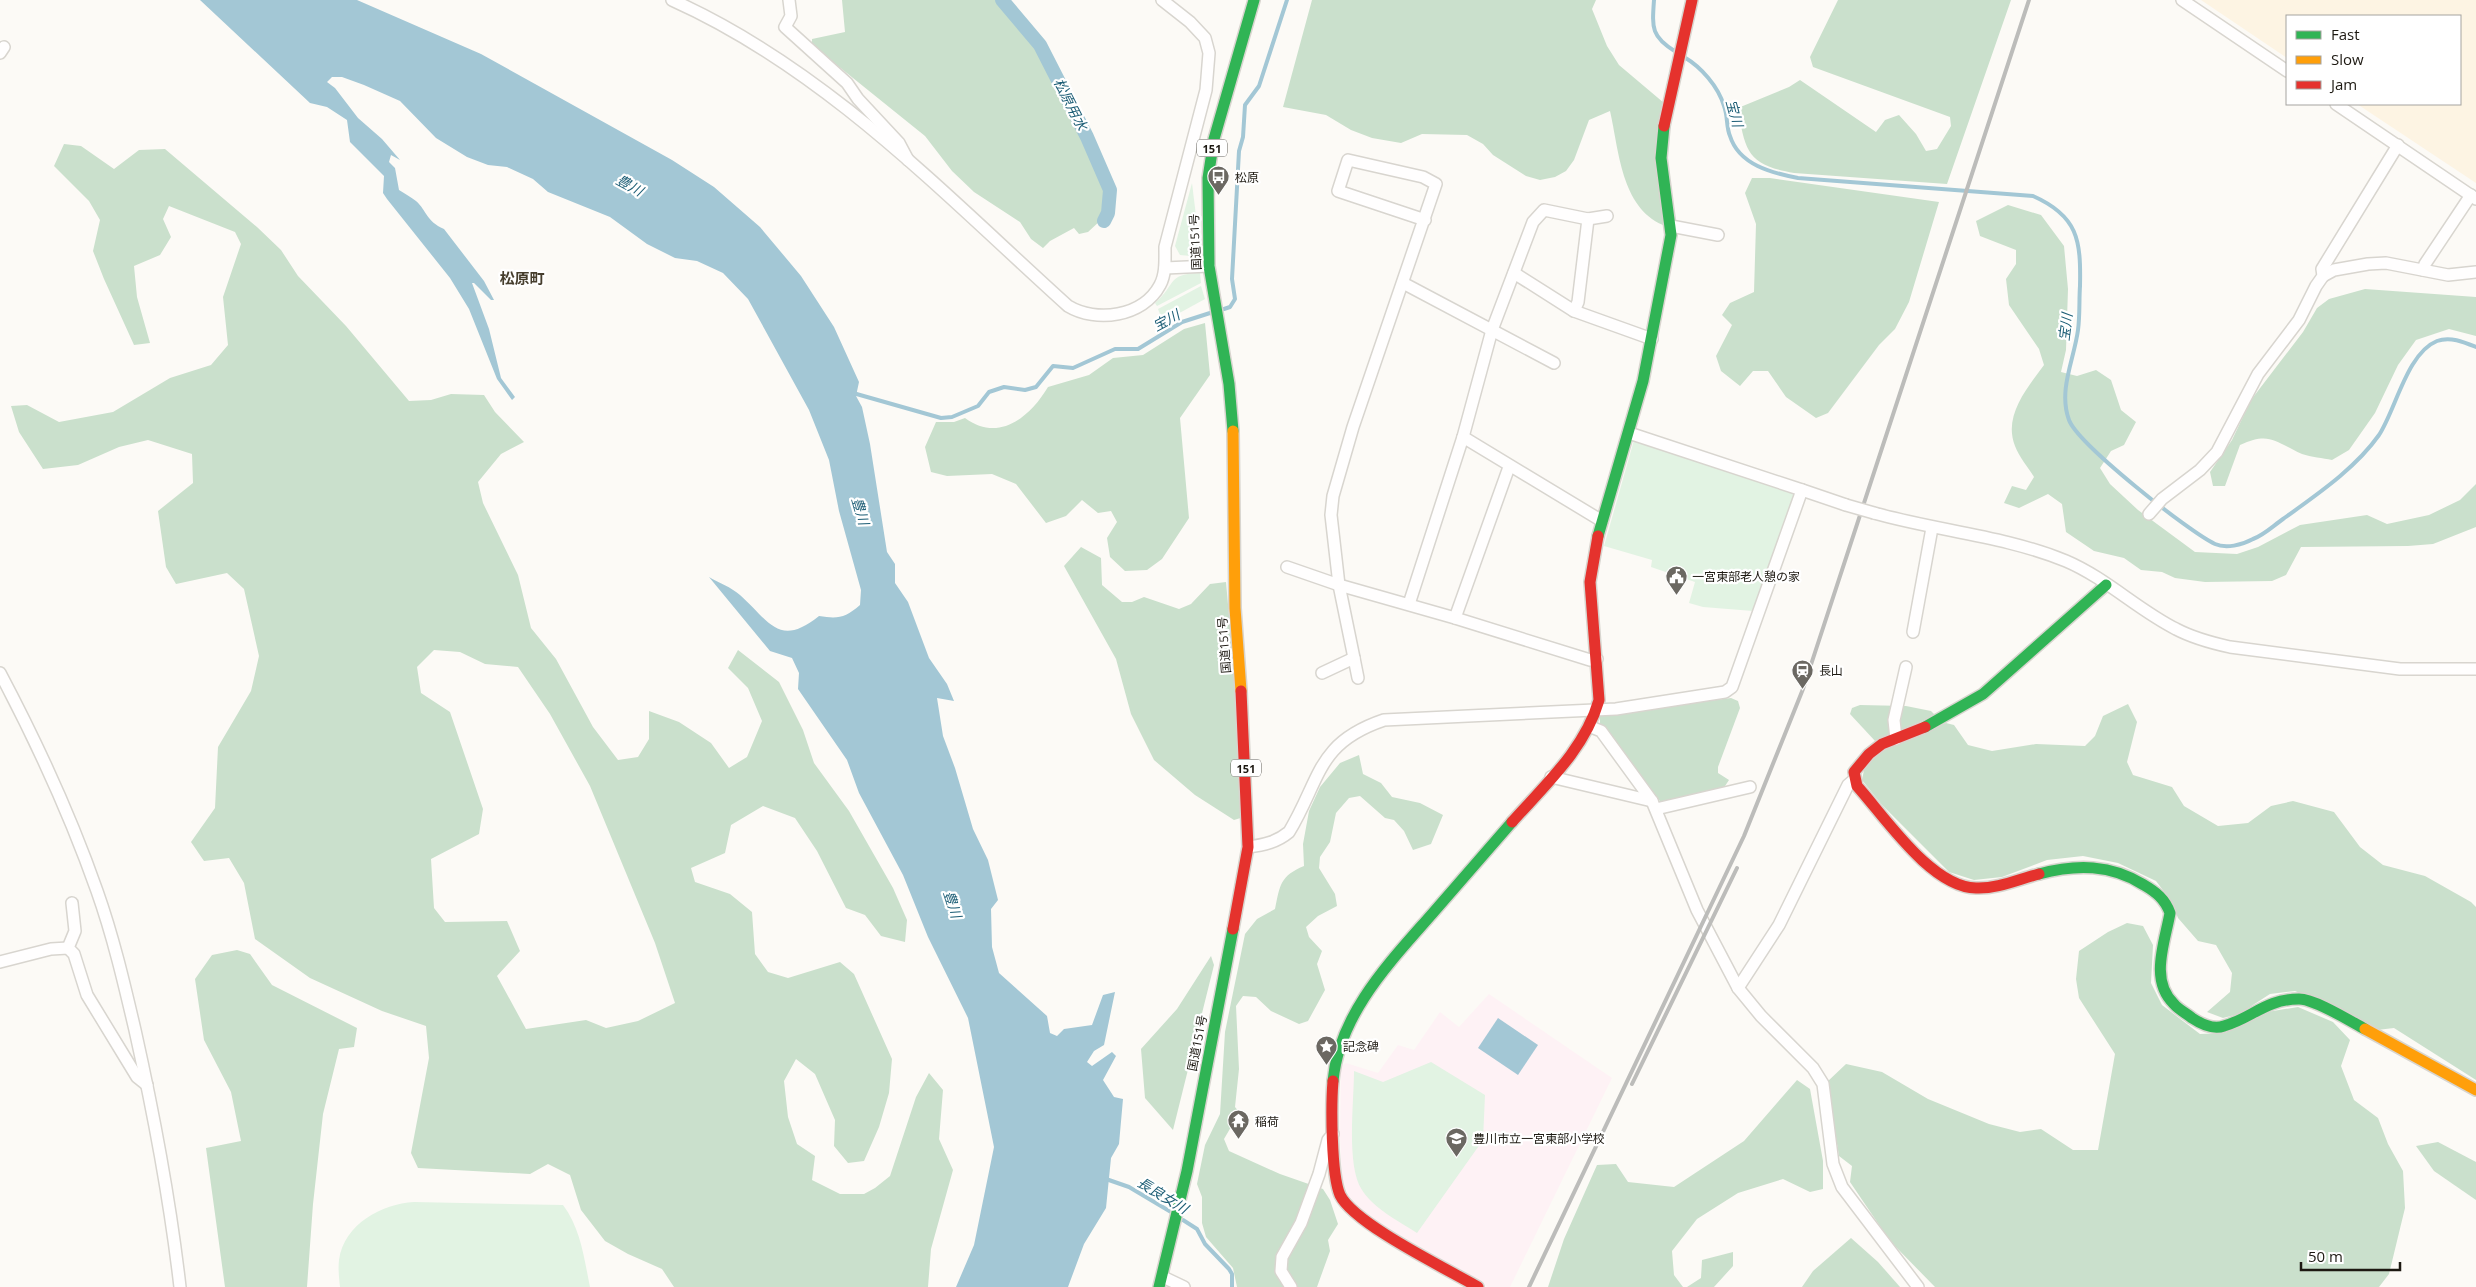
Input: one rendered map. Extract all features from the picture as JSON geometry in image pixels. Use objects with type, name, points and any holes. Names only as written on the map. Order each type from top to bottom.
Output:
[{"type":"main road","name":"国道151号","points":[[1161,1282],[1178,1212],[1234,932],[1248,846],[1246,766],[1235,598],[1234,439],[1229,384],[1209,266],[1207,218],[1208,178],[1213,146],[1224,99],[1254,0]]},
{"type":"main road","points":[[1478,1287],[1353,1214],[1340,1197],[1336,1188],[1333,1088],[1338,1053],[1352,1019],[1371,986],[1551,777],[1591,727],[1597,710],[1600,700],[1590,582],[1594,552],[1629,433],[1652,338],[1671,226],[1661,158],[1662,139],[1673,79],[1692,0]]},
{"type":"main road","points":[[2106,585],[1983,694],[1966,705],[1882,744],[1869,754],[1854,772],[1857,786],[1925,861],[1947,879],[1966,887],[1989,888],[2068,866],[2092,865],[2120,872],[2160,894],[2167,904],[2170,913],[2159,973],[2164,989],[2173,1004],[2200,1023],[2217,1028],[2226,1026],[2273,1002],[2300,999],[2329,1010],[2476,1090]]},
{"type":"street","points":[[672,0],[720,24],[806,77],[856,115],[1061,299],[1079,312],[1101,317],[1113,315],[1137,306],[1155,293],[1161,284],[1165,268],[1165,247],[1206,90],[1209,60],[1205,38],[1190,22],[1162,0]]},
{"type":"street","points":[[789,0],[790,16],[785,27],[847,83],[858,98],[899,143],[910,164]]},
{"type":"street","points":[[2182,0],[2286,70]]},
{"type":"street","points":[[2338,105],[2473,197],[2425,264],[2423,270]]},
{"type":"street","points":[[2323,276],[2322,269],[2398,145]]},
{"type":"street","points":[[1358,678],[1339,585],[1332,514],[1333,496],[1353,427],[1425,220],[1436,184],[1423,177],[1348,160],[1338,191],[1425,220]]},
{"type":"street","points":[[1409,604],[1463,437],[1492,330],[1533,222],[1544,210],[1588,219],[1607,216]]},
{"type":"street","points":[[1574,312],[1578,302],[1588,219]]},
{"type":"street","points":[[1671,226],[1718,235]]},
{"type":"street","points":[[2149,514],[2168,494],[2200,470],[2217,452],[2258,374],[2291,333],[2323,276],[2334,270],[2386,263],[2448,275],[2476,272]]},
{"type":"street","points":[[1165,268],[1209,266]]},
{"type":"street","points":[[1514,273],[1574,312],[1652,338]]},
{"type":"street","points":[[1403,283],[1554,363]]},
{"type":"street","points":[[1629,433],[1846,505],[1932,528],[2004,541],[2038,551],[2067,562],[2176,629],[2205,641],[2230,647],[2400,669],[2476,669]]},
{"type":"street","points":[[1463,437],[1509,467],[1602,522]]},
{"type":"street","points":[[1455,618],[1509,467]]},
{"type":"street","points":[[1248,846],[1261,846],[1281,839],[1289,832],[1322,765],[1347,736],[1384,720],[1410,717],[1616,709],[1725,692],[1732,687],[1802,490]]},
{"type":"street","points":[[1913,632],[1932,528]]},
{"type":"street","points":[[1287,567],[1339,585],[1409,604],[1590,660],[1597,659]]},
{"type":"street","points":[[1322,673],[1354,658]]},
{"type":"street","points":[[1896,739],[1894,720],[1906,667]]},
{"type":"street","points":[[0,674],[52,779],[97,891],[121,971],[147,1085],[180,1287]]},
{"type":"street","points":[[1591,727],[1601,731],[1654,805],[1697,910],[1738,988],[1761,1016],[1813,1068],[1823,1084],[1833,1164],[1842,1187],[1918,1287]]},
{"type":"street","points":[[1551,777],[1654,805],[1750,787]]},
{"type":"street","points":[[1738,988],[1779,926],[1848,785],[1854,779]]},
{"type":"street","points":[[68,948],[75,931],[72,903]]},
{"type":"street","points":[[0,962],[52,949],[68,948],[74,954],[87,995],[137,1077],[147,1085]]},
{"type":"street","points":[[1291,1287],[1282,1271],[1282,1257],[1301,1223],[1319,1174],[1328,1140],[1334,1132]]},
{"type":"street","points":[[1161,1282],[1184,1287]]},
{"type":"shaded area","points":[[2201,0],[2476,0],[2476,183],[2359,105],[2461,105],[2461,15],[2286,15],[2286,57]]},
{"type":"shaded area","name":"豊川市立一宮東部小学校","points":[[1489,994],[1612,1078],[1510,1287],[1488,1287],[1365,1215],[1349,1196],[1342,1178],[1340,1136],[1341,1066],[1346,1063],[1378,1073],[1398,1045],[1414,1050],[1440,1012],[1459,1027]]},
{"type":"green space","points":[[842,0],[1000,0],[1040,47],[1086,138],[1109,191],[1106,213],[1101,220],[1088,232],[1079,234],[1074,228],[1050,241],[1043,248],[1031,239],[1020,222],[974,192],[952,171],[925,136],[812,45],[812,39],[845,32]]},
{"type":"green space","points":[[1312,0],[1596,0],[1592,9],[1607,46],[1619,65],[1664,103],[1663,225],[1649,217],[1638,205],[1630,191],[1624,176],[1610,111],[1589,120],[1574,160],[1566,171],[1555,177],[1540,180],[1526,176],[1493,155],[1483,144],[1467,135],[1422,134],[1401,143],[1372,138],[1351,130],[1326,115],[1283,107]]},
{"type":"green space","points":[[1838,0],[2011,0],[1947,184],[1794,173],[1767,166],[1751,154],[1743,136],[1738,108],[1789,87],[1800,80],[1876,132],[1885,120],[1899,115],[1916,134],[1926,151],[1937,149],[1951,126],[1950,117],[1813,67],[1810,57]]},
{"type":"green space","points":[[64,144],[81,146],[114,169],[139,150],[165,149],[257,227],[281,250],[298,276],[346,326],[409,401],[431,400],[451,394],[484,395],[495,412],[524,442],[501,454],[478,482],[483,503],[518,575],[531,628],[556,659],[593,727],[618,760],[638,757],[649,739],[649,711],[679,722],[711,743],[729,768],[747,757],[762,721],[748,688],[728,668],[738,650],[779,682],[803,730],[814,763],[849,811],[893,888],[907,920],[905,942],[881,936],[865,915],[846,908],[817,851],[795,818],[763,806],[731,825],[725,853],[691,868],[695,882],[730,894],[752,912],[755,954],[768,972],[788,978],[840,962],[854,974],[892,1059],[889,1093],[879,1127],[864,1161],[848,1163],[834,1146],[835,1120],[815,1074],[796,1059],[784,1081],[788,1117],[797,1144],[815,1156],[812,1180],[840,1194],[864,1194],[875,1188],[890,1176],[916,1097],[929,1073],[943,1090],[939,1139],[953,1170],[931,1249],[928,1287],[674,1287],[662,1269],[628,1254],[605,1241],[581,1210],[570,1175],[548,1164],[530,1174],[418,1168],[411,1153],[429,1058],[426,1026],[382,1011],[310,978],[255,939],[244,883],[229,858],[204,861],[191,842],[215,808],[218,747],[251,691],[259,656],[244,589],[227,573],[176,584],[166,567],[158,511],[193,483],[192,454],[148,440],[119,447],[78,465],[43,469],[19,432],[11,406],[27,405],[59,422],[113,412],[170,378],[211,365],[228,345],[223,297],[241,244],[235,232],[169,206],[163,219],[171,237],[160,255],[134,266],[137,297],[150,343],[134,345],[93,251],[100,220],[89,201],[54,166]],"holes":[[[434,650],[460,652],[485,664],[518,667],[550,714],[590,786],[655,943],[675,1003],[638,1021],[606,1028],[586,1020],[526,1029],[497,976],[520,951],[507,921],[445,922],[434,908],[431,859],[479,834],[483,809],[450,712],[421,693],[417,667]]]},
{"type":"green space","points":[[1752,178],[1770,178],[1939,202],[1909,302],[1895,329],[1879,345],[1828,413],[1816,418],[1786,397],[1768,371],[1753,371],[1740,386],[1721,371],[1716,356],[1732,325],[1722,315],[1730,303],[1754,292],[1756,224],[1745,193]]},
{"type":"green space","points":[[1192,183],[1201,257],[1180,255],[1175,246]]},
{"type":"green space","points":[[2008,205],[2041,215],[2064,246],[2068,289],[2066,350],[2061,372],[2077,376],[2096,370],[2111,380],[2121,410],[2136,422],[2124,445],[2111,451],[2100,468],[2110,484],[2138,510],[2195,552],[2237,554],[2258,547],[2300,525],[2367,515],[2387,524],[2429,515],[2460,500],[2476,484],[2476,527],[2433,544],[2301,547],[2286,575],[2272,581],[2205,582],[2175,578],[2162,572],[2141,570],[2124,558],[2094,551],[2066,532],[2062,504],[2048,494],[2019,508],[2004,503],[2012,486],[2026,490],[2034,477],[2015,446],[2012,424],[2014,413],[2024,393],[2044,365],[2039,349],[2009,305],[2006,279],[2016,264],[2016,250],[1980,236],[1976,221]]},
{"type":"green space","points":[[1200,273],[1201,283],[1157,306],[1155,303],[1173,281],[1182,275]]},
{"type":"green space","points":[[1201,286],[1205,299],[1163,322],[1158,309]]},
{"type":"green space","points":[[2365,289],[2476,297],[2476,336],[2449,329],[2416,340],[2398,365],[2375,413],[2349,450],[2332,460],[2302,454],[2272,440],[2259,439],[2240,445],[2225,486],[2213,486],[2210,472],[2232,440],[2251,400],[2303,332],[2317,308],[2329,299]]},
{"type":"green space","points":[[1205,323],[1210,375],[1180,418],[1189,518],[1162,559],[1147,570],[1125,571],[1110,557],[1107,538],[1117,522],[1111,511],[1098,513],[1082,500],[1066,516],[1046,523],[1016,484],[992,474],[947,476],[931,472],[925,447],[936,422],[954,422],[965,418],[978,425],[990,428],[1012,423],[1023,417],[1032,408],[1048,387],[1089,375],[1113,358],[1143,355],[1184,329]]},
{"type":"green space","points":[[1634,440],[1792,493],[1794,496],[1753,611],[1703,607],[1689,603],[1695,582],[1651,567],[1652,560],[1604,546]]},
{"type":"green space","points":[[1081,547],[1101,558],[1102,585],[1122,602],[1132,602],[1144,597],[1179,609],[1191,604],[1210,584],[1226,582],[1247,816],[1234,820],[1195,795],[1154,760],[1131,714],[1116,659],[1064,566]]},
{"type":"green space","points":[[1731,698],[1738,701],[1740,708],[1718,767],[1718,773],[1729,780],[1723,789],[1662,802],[1655,798],[1600,726],[1600,716],[1607,712]]},
{"type":"green space","points":[[2128,704],[2137,722],[2127,762],[2133,775],[2172,787],[2184,806],[2218,826],[2248,823],[2271,806],[2293,801],[2334,812],[2360,847],[2383,865],[2425,876],[2471,902],[2476,907],[2476,1080],[2394,1028],[2377,1030],[2335,1008],[2295,991],[2270,994],[2239,1014],[2223,1018],[2207,1012],[2230,992],[2232,973],[2216,945],[2198,941],[2178,918],[2171,901],[2156,881],[2118,863],[2083,856],[2047,860],[2002,877],[1974,880],[1949,872],[1882,805],[1862,780],[1865,765],[1882,748],[1946,723],[1954,725],[1968,745],[1992,751],[2036,744],[2085,746],[2095,736],[2103,716]]},
{"type":"green space","points":[[1860,705],[1906,706],[1931,711],[1935,715],[1876,742],[1850,714],[1852,708]]},
{"type":"green space","points":[[1359,755],[1363,774],[1381,783],[1392,797],[1420,803],[1443,815],[1431,844],[1413,850],[1404,831],[1394,820],[1385,818],[1360,796],[1349,798],[1336,813],[1330,842],[1320,857],[1319,868],[1335,894],[1337,906],[1318,916],[1306,927],[1309,937],[1322,951],[1317,964],[1325,990],[1308,1021],[1299,1024],[1271,1011],[1256,997],[1243,996],[1236,1006],[1239,1069],[1235,1107],[1244,1118],[1243,1125],[1231,1127],[1224,1139],[1229,1151],[1280,1174],[1323,1189],[1330,1200],[1338,1224],[1328,1240],[1330,1251],[1317,1287],[1237,1287],[1233,1268],[1206,1237],[1202,1223],[1202,1197],[1197,1184],[1205,1145],[1220,1114],[1225,1032],[1245,934],[1257,919],[1275,909],[1282,882],[1290,874],[1304,866],[1303,844],[1309,811],[1320,787],[1340,763]]},
{"type":"green space","points":[[2127,923],[2143,926],[2153,945],[2151,983],[2162,1005],[2200,1034],[2224,1033],[2267,1012],[2298,1007],[2333,1022],[2350,1040],[2341,1066],[2354,1100],[2378,1118],[2388,1144],[2403,1171],[2405,1208],[2389,1274],[2379,1287],[1935,1287],[1890,1241],[1850,1182],[1852,1166],[1839,1156],[1827,1082],[1846,1064],[1882,1072],[1928,1099],[1989,1124],[2020,1132],[2041,1129],[2073,1150],[2098,1150],[2115,1054],[2079,998],[2076,979],[2079,951],[2108,932]]},
{"type":"green space","points":[[237,950],[250,954],[272,985],[357,1028],[354,1047],[339,1049],[323,1114],[313,1204],[307,1287],[225,1287],[206,1148],[241,1141],[231,1092],[204,1040],[195,979],[212,955]]},
{"type":"green space","points":[[1211,956],[1214,965],[1173,1130],[1145,1098],[1141,1049],[1177,1009]]},
{"type":"green space","points":[[1431,1062],[1485,1095],[1483,1140],[1417,1233],[1373,1203],[1362,1190],[1357,1179],[1352,1150],[1354,1071],[1383,1082]]},
{"type":"green space","points":[[1797,1080],[1810,1089],[1823,1161],[1823,1189],[1810,1192],[1783,1179],[1738,1193],[1697,1219],[1672,1251],[1674,1275],[1683,1287],[1548,1287],[1564,1239],[1597,1165],[1616,1164],[1628,1182],[1674,1187],[1744,1141]]},
{"type":"green space","points":[[2438,1142],[2476,1162],[2476,1200],[2434,1171],[2416,1146]]},
{"type":"green space","points":[[414,1202],[563,1205],[578,1234],[590,1287],[340,1287],[339,1260],[342,1247],[356,1226],[366,1218],[389,1207]]},
{"type":"green space","points":[[1851,1238],[1878,1262],[1900,1287],[1802,1287],[1813,1271]]},
{"type":"green space","points":[[1733,1252],[1733,1266],[1714,1287],[1687,1287],[1701,1278],[1702,1260]]},
{"type":"water","name":"豊川","points":[[200,0],[357,0],[481,54],[672,160],[714,187],[760,227],[801,276],[834,327],[859,382],[856,396],[862,407],[870,444],[887,552],[895,564],[895,583],[908,602],[929,658],[947,684],[954,701],[937,698],[943,736],[955,768],[973,829],[988,860],[998,900],[991,909],[992,947],[999,973],[1047,1016],[1050,1033],[1057,1036],[1064,1029],[1092,1025],[1103,995],[1115,992],[1104,1045],[1094,1051],[1087,1062],[1092,1066],[1112,1052],[1116,1056],[1103,1080],[1114,1097],[1123,1099],[1119,1144],[1111,1158],[1106,1208],[1084,1244],[1068,1287],[956,1287],[974,1245],[994,1147],[968,1018],[928,937],[903,875],[859,793],[847,760],[798,689],[799,673],[792,658],[770,651],[709,577],[736,592],[768,622],[784,631],[794,630],[819,616],[845,615],[860,605],[861,590],[839,511],[829,460],[809,410],[748,299],[723,273],[697,261],[675,258],[647,244],[610,217],[548,192],[533,179],[507,167],[488,165],[467,157],[436,138],[400,101],[342,77],[332,77],[327,82],[335,88],[358,118],[382,139],[400,160],[391,155],[389,162],[395,168],[399,190],[416,201],[434,223],[444,229],[484,281],[494,300],[491,300],[472,283],[489,329],[501,378],[515,397],[512,400],[497,379],[469,309],[450,278],[383,193],[384,176],[350,142],[347,120],[327,107],[310,103]]},
{"type":"water","points":[[1498,1018],[1538,1045],[1518,1075],[1478,1048]]},
{"type":"waterway","name":"松原用水","points":[[1002,0],[1040,45],[1087,137],[1110,190],[1108,213],[1104,221]]},
{"type":"waterway","name":"宝川","points":[[1224,309],[1230,307],[1235,299],[1232,279],[1239,151],[1243,137],[1245,105],[1259,86],[1287,0]]},
{"type":"waterway","name":"宝川","points":[[1654,0],[1653,25],[1655,31],[1662,41],[1676,52]]},
{"type":"waterway","name":"宝川","points":[[1684,57],[1697,66],[1718,91],[1734,146],[1749,161],[1767,170],[1798,178],[2033,196],[2059,212],[2074,231],[2080,270],[2078,330],[2065,398],[2069,420],[2077,432],[2112,467],[2182,523],[2215,544],[2234,546],[2261,535],[2322,491],[2359,459],[2379,435],[2410,369],[2427,347],[2437,341],[2447,339],[2476,347]]},
{"type":"waterway","name":"宝川","points":[[853,393],[941,418],[952,417],[978,406],[989,392],[1004,387],[1025,390],[1036,387],[1053,366],[1073,368],[1115,349],[1138,349],[1182,322],[1210,313]]},
{"type":"waterway","name":"長良女川","points":[[1106,1179],[1129,1187],[1171,1212]]},
{"type":"waterway","name":"長良女川","points":[[1183,1220],[1197,1229],[1205,1244],[1229,1269],[1232,1274],[1232,1287]]},
{"type":"railway","points":[[1529,1287],[1744,836],[1803,689],[2029,0]]},
{"type":"railway","points":[[1632,1084],[1737,868]]},
{"type":"traffic: fast","points":[[1233,431],[1229,384],[1209,266],[1208,178],[1214,139],[1254,0]]},
{"type":"traffic: fast","points":[[1598,536],[1643,381],[1671,235],[1661,158],[1664,126]]},
{"type":"traffic: fast","points":[[1925,727],[1983,694],[2106,585]]},
{"type":"traffic: fast","points":[[1333,1081],[1337,1057],[1345,1033],[1369,990],[1400,951],[1512,822]]},
{"type":"traffic: fast","points":[[2039,874],[2080,868],[2106,870],[2132,878],[2160,896],[2170,913],[2162,948],[2160,972],[2162,984],[2166,994],[2176,1006],[2203,1024],[2211,1027],[2224,1026],[2234,1023],[2268,1005],[2299,999],[2323,1006],[2365,1029]]},
{"type":"traffic: fast","points":[[1159,1287],[1187,1171],[1233,929]]},
{"type":"traffic: slow","points":[[1233,431],[1235,608],[1241,691]]},
{"type":"traffic: slow","points":[[2365,1029],[2476,1090]]},
{"type":"traffic: jam","points":[[1664,126],[1692,0]]},
{"type":"traffic: jam","points":[[1512,822],[1563,766],[1584,735],[1593,718],[1599,700],[1590,582],[1598,536]]},
{"type":"traffic: jam","points":[[1233,929],[1248,847],[1241,691]]},
{"type":"traffic: jam","points":[[1925,727],[1882,744],[1869,754],[1854,772],[1857,786],[1910,848],[1942,876],[1959,885],[1976,888],[1992,887],[2039,874]]},
{"type":"traffic: jam","points":[[1333,1081],[1333,1156],[1340,1195],[1349,1207],[1382,1232],[1424,1258],[1478,1287]]},
{"type":"place","name":"松原","points":[[1219,196]]},
{"type":"place","name":"一宮東部老人憩の家","points":[[1676,595]]},
{"type":"place","name":"長山","points":[[1803,689]]},
{"type":"place","name":"記念碑","points":[[1327,1065]]},
{"type":"place","name":"稲荷","points":[[1239,1140]]},
{"type":"place","name":"豊川市立一宮東部小学校","points":[[1457,1157]]},
{"type":"district","name":"松原町","points":[[522,278]]}]
